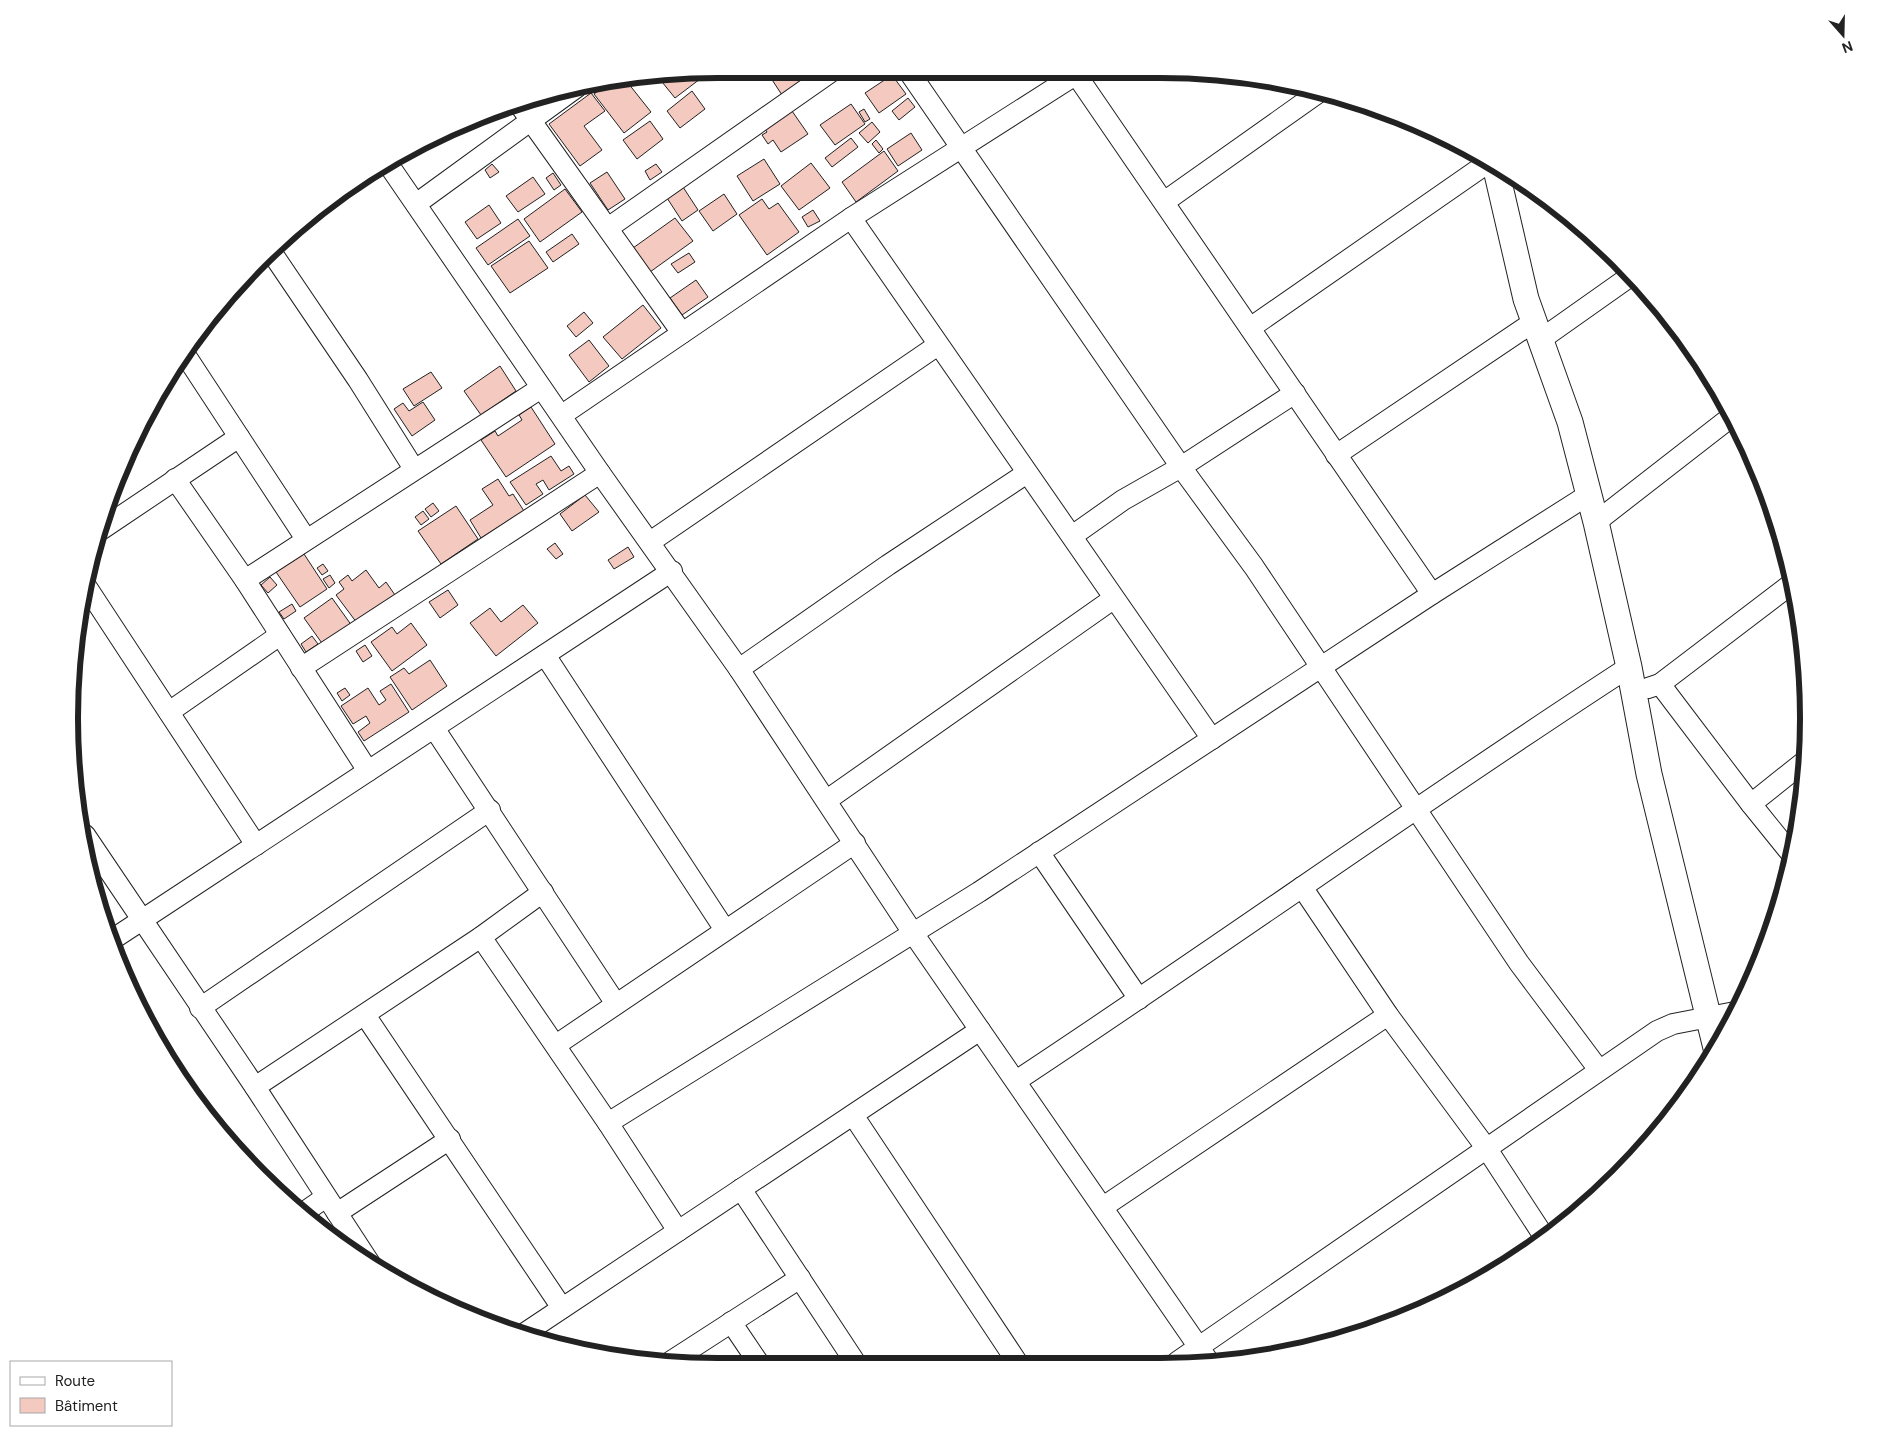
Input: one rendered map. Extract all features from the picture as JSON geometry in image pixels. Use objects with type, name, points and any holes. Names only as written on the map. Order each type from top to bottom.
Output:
[{"type":"main road","points":[[1497,173],[1526,299],[1570,422],[1596,522],[1630,667],[1649,774],[1714,1040]]},
{"type":"street","points":[[608,228],[822,78]]},
{"type":"street","points":[[913,78],[1181,467],[1254,567],[1519,962],[1599,1070]]},
{"type":"street","points":[[562,415],[851,218],[1067,78]]},
{"type":"street","points":[[1083,78],[1164,202],[1432,594]]},
{"type":"street","points":[[1164,202],[1313,96]]},
{"type":"street","points":[[416,204],[524,112],[552,99]]},
{"type":"street","points":[[524,112],[682,333]]},
{"type":"street","points":[[391,168],[600,473],[672,571],[856,843],[913,933],[1204,1355],[1487,1149],[1657,1031],[1673,1024],[1728,1013]]},
{"type":"street","points":[[1250,328],[1493,171]]},
{"type":"street","points":[[851,218],[1212,739]]},
{"type":"street","points":[[274,256],[358,380],[414,469]]},
{"type":"street","points":[[1336,455],[1538,330],[1626,279]]},
{"type":"street","points":[[650,542],[938,345]]},
{"type":"street","points":[[188,358],[306,539]]},
{"type":"street","points":[[244,580],[541,388]]},
{"type":"street","points":[[1072,536],[1124,500],[1181,467],[1295,393]]},
{"type":"street","points":[[1596,522],[1726,420]]},
{"type":"street","points":[[107,526],[239,437]]},
{"type":"street","points":[[301,668],[600,473]]},
{"type":"street","points":[[739,669],[888,565],[1027,473]]},
{"type":"street","points":[[175,479],[244,580],[368,771]]},
{"type":"street","points":[[608,1123],[913,933],[1432,594],[1588,496]]},
{"type":"street","points":[[116,937],[672,571]]},
{"type":"street","points":[[1634,696],[1660,684],[1787,587]]},
{"type":"street","points":[[90,592],[256,845]]},
{"type":"street","points":[[827,800],[1113,598]]},
{"type":"street","points":[[168,712],[280,635]]},
{"type":"street","points":[[545,655],[725,930]]},
{"type":"street","points":[[1016,1081],[1140,1000],[1415,809],[1630,667]]},
{"type":"street","points":[[1660,684],[1787,848]]},
{"type":"street","points":[[434,728],[490,810],[616,1004]]},
{"type":"street","points":[[1751,804],[1798,766]]},
{"type":"street","points":[[200,1008],[490,810]]},
{"type":"street","points":[[90,842],[255,1087],[358,1248]]},
{"type":"street","points":[[556,1046],[856,843]]},
{"type":"street","points":[[1039,852],[1140,1000]]},
{"type":"street","points":[[1302,887],[1388,1015],[1487,1149],[1541,1232]]},
{"type":"street","points":[[255,1087],[366,1015],[544,892]]},
{"type":"street","points":[[481,937],[608,1123],[678,1232]]},
{"type":"street","points":[[366,1015],[562,1308]]},
{"type":"street","points":[[1103,1207],[1388,1015]]},
{"type":"street","points":[[529,1330],[980,1030]]},
{"type":"street","points":[[853,1115],[1014,1358]]},
{"type":"street","points":[[310,1211],[332,1205],[450,1139]]},
{"type":"street","points":[[741,1189],[853,1358]]},
{"type":"street","points":[[678,1357],[800,1278]]},
{"type":"street","points":[[731,1322],[755,1358]]},
{"type":"building","points":[[701,78],[675,98],[661,80]]},
{"type":"building","points":[[771,78],[807,78],[782,95]]},
{"type":"building","points":[[888,78],[894,78],[906,94],[879,113],[865,93]]},
{"type":"building","points":[[629,84],[651,112],[624,133],[594,94],[601,89]]},
{"type":"building","points":[[692,91],[705,109],[680,128],[667,111]]},
{"type":"building","points":[[591,93],[605,111],[584,126],[602,150],[580,166],[549,124]]},
{"type":"building","points":[[908,98],[915,107],[899,120],[892,111]]},
{"type":"building","points":[[851,104],[865,124],[835,145],[820,125]]},
{"type":"building","points":[[864,109],[870,119],[865,122],[859,112]]},
{"type":"building","points":[[792,111],[808,134],[781,152],[773,140],[768,144],[762,135],[767,132],[765,129]]},
{"type":"building","points":[[650,121],[663,139],[637,159],[623,140]]},
{"type":"building","points":[[872,122],[880,132],[868,143],[859,133]]},
{"type":"building","points":[[911,133],[922,150],[898,166],[887,149]]},
{"type":"building","points":[[851,138],[858,147],[832,167],[825,158]]},
{"type":"building","points":[[876,140],[883,149],[879,153],[872,144]]},
{"type":"building","points":[[884,151],[898,171],[856,202],[842,182]]},
{"type":"building","points":[[764,159],[780,184],[753,201],[737,176]]},
{"type":"building","points":[[811,163],[830,188],[799,210],[781,186]]},
{"type":"building","points":[[492,164],[499,172],[490,178],[485,170]]},
{"type":"building","points":[[656,164],[662,172],[650,180],[645,171]]},
{"type":"building","points":[[607,172],[625,199],[608,210],[590,183]]},
{"type":"building","points":[[553,173],[561,185],[554,190],[546,178]]},
{"type":"building","points":[[533,177],[545,194],[518,212],[506,196]]},
{"type":"building","points":[[683,187],[698,210],[682,221],[667,198]]},
{"type":"building","points":[[565,189],[582,212],[540,242],[524,219]]},
{"type":"building","points":[[724,194],[737,214],[713,231],[699,211]]},
{"type":"building","points":[[762,199],[769,209],[778,203],[799,232],[767,255],[739,215]]},
{"type":"building","points":[[489,205],[501,223],[477,239],[465,222]]},
{"type":"building","points":[[813,210],[820,221],[808,227],[802,217]]},
{"type":"building","points":[[675,218],[693,241],[650,272],[633,248]]},
{"type":"building","points":[[518,219],[530,236],[488,265],[476,248]]},
{"type":"building","points":[[572,234],[579,244],[553,262],[546,252]]},
{"type":"building","points":[[529,241],[548,268],[510,293],[491,266]]},
{"type":"building","points":[[689,253],[695,262],[678,273],[671,264]]},
{"type":"building","points":[[696,280],[708,297],[682,315],[670,298]]},
{"type":"building","points":[[643,305],[661,328],[622,359],[603,337]]},
{"type":"building","points":[[584,312],[593,323],[576,337],[567,326]]},
{"type":"building","points":[[589,340],[609,366],[589,382],[569,355]]},
{"type":"building","points":[[500,366],[516,391],[481,415],[464,391]]},
{"type":"building","points":[[431,372],[442,388],[414,406],[403,389]]},
{"type":"building","points":[[423,402],[435,420],[412,436],[394,409],[403,403],[409,411]]},
{"type":"building","points":[[531,407],[555,444],[506,477],[481,440],[495,431],[498,436],[522,420],[519,415]]},
{"type":"building","points":[[551,456],[561,471],[569,466],[574,474],[549,490],[543,480],[536,484],[543,494],[526,505],[510,482]]},
{"type":"building","points":[[498,479],[509,496],[513,494],[524,511],[481,538],[470,520],[493,505],[482,489]]},
{"type":"building","points":[[585,495],[599,512],[572,531],[560,514]]},
{"type":"building","points":[[433,503],[439,511],[431,517],[425,509]]},
{"type":"building","points":[[456,506],[478,539],[441,564],[418,531]]},
{"type":"building","points":[[423,511],[429,519],[421,525],[415,517]]},
{"type":"building","points":[[555,543],[563,554],[556,559],[547,549]]},
{"type":"building","points":[[628,547],[634,557],[614,569],[608,560]]},
{"type":"building","points":[[304,554],[327,589],[300,607],[276,572]]},
{"type":"building","points":[[323,564],[328,571],[322,575],[317,568]]},
{"type":"building","points":[[366,570],[379,588],[386,582],[395,595],[357,623],[336,595],[344,589],[339,582],[348,575],[352,581]]},
{"type":"building","points":[[330,575],[335,583],[329,588],[323,579]]},
{"type":"building","points":[[270,577],[277,585],[268,593],[261,585]]},
{"type":"building","points":[[448,590],[458,605],[440,618],[429,602]]},
{"type":"building","points":[[332,598],[352,626],[324,646],[304,618]]},
{"type":"building","points":[[292,604],[296,611],[284,619],[279,612]]},
{"type":"building","points":[[523,605],[538,623],[496,656],[470,623],[490,608],[501,622]]},
{"type":"building","points":[[411,623],[427,645],[392,671],[371,642],[392,627],[397,634]]},
{"type":"building","points":[[312,636],[318,644],[306,652],[301,644]]},
{"type":"building","points":[[365,645],[372,656],[363,662],[356,651]]},
{"type":"building","points":[[430,660],[447,686],[412,710],[390,677],[404,668],[409,674]]},
{"type":"building","points":[[391,684],[409,712],[364,741],[358,732],[370,723],[366,716],[353,724],[341,706],[368,688],[379,705],[386,700],[380,691]]},
{"type":"building","points":[[345,688],[350,695],[342,701],[337,693]]}]
